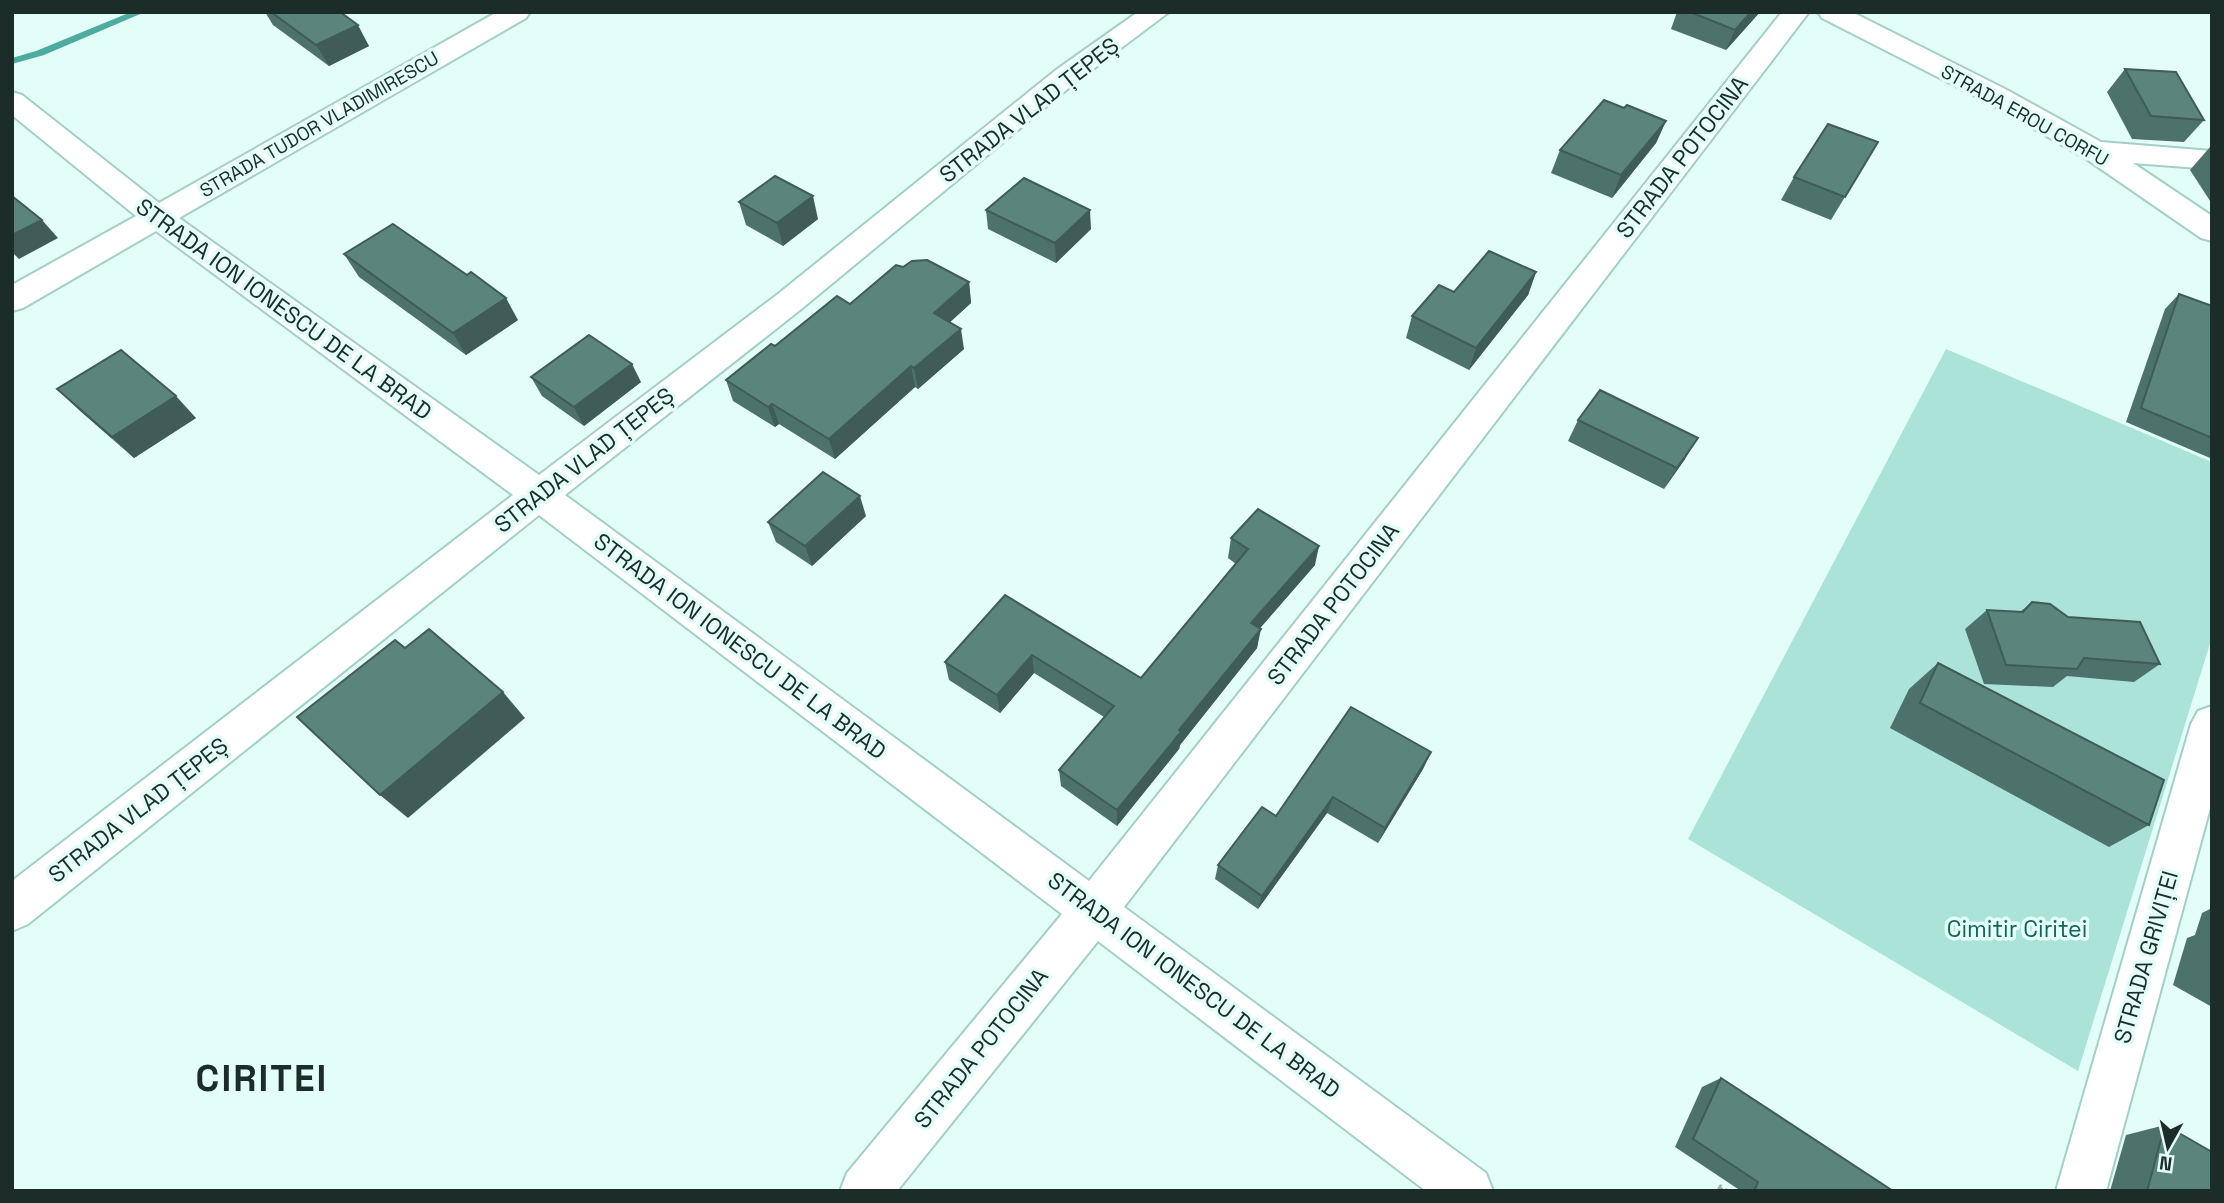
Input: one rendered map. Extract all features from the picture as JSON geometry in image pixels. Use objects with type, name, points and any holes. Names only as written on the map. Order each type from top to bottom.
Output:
[{"type":"street","name":"STRADA TUDOR VLADIMIRESCU","points":[[12,300],[517,12]]},
{"type":"street","name":"STRADA VLAD ȚEPEȘ","points":[[12,909],[789,302],[1066,76],[1156,12]]},
{"type":"street","name":"STRADA POTOCINA","points":[[865,1191],[1094,910],[1796,12]]},
{"type":"street","name":"STRADA EROU CORFU","points":[[1831,12],[1997,96],[2095,151],[2212,231]]},
{"type":"street","name":"STRADA ION IONESCU DE LA BRAD","points":[[12,101],[157,217],[539,495],[1468,1191]]},
{"type":"street","points":[[2095,151],[2212,160]]},
{"type":"street","name":"STRADA GRIVIȚEI","points":[[2081,1191],[2212,724]]},
{"type":"path","points":[[1719,1191],[1721,1187],[1726,1191]]},
{"type":"green space","name":"Cimitir Ciritei","points":[[1946,349],[2212,462],[2212,637],[2078,1071],[1688,839]]},
{"type":"building","points":[[271,12],[340,12],[358,25],[316,45]]},
{"type":"building","points":[[1690,12],[1751,12],[1735,30]]},
{"type":"building","points":[[2125,69],[2176,72],[2204,120],[2151,116]]},
{"type":"building","points":[[1604,100],[1624,108],[1627,105],[1666,121],[1621,175],[1560,150]]},
{"type":"building","points":[[1828,124],[1878,142],[1845,197],[1794,177]]},
{"type":"building","points":[[775,176],[813,196],[777,223],[739,202]]},
{"type":"building","points":[[1024,178],[1090,210],[1055,243],[986,210]]},
{"type":"building","points":[[12,196],[42,220],[12,235]]},
{"type":"building","points":[[393,224],[467,275],[471,272],[506,298],[453,333],[344,254]]},
{"type":"building","points":[[1489,251],[1536,272],[1476,348],[1412,316],[1439,285],[1454,292]]},
{"type":"building","points":[[927,260],[969,282],[934,313],[961,329],[914,368],[911,366],[829,439],[772,404],[768,407],[726,380],[771,344],[775,346],[837,296],[850,304],[896,265],[903,267],[912,261]]},
{"type":"building","points":[[2179,294],[2212,306],[2212,438],[2141,408]]},
{"type":"building","points":[[589,335],[632,364],[574,407],[531,377]]},
{"type":"building","points":[[121,350],[176,396],[112,437],[57,389]]},
{"type":"building","points":[[1600,390],[1698,438],[1677,468],[1578,420]]},
{"type":"building","points":[[823,472],[860,496],[805,546],[768,522]]},
{"type":"building","points":[[1258,509],[1319,546],[1251,623],[1261,629],[1117,810],[1059,770],[1114,706],[1032,655],[997,695],[945,662],[1005,595],[1141,678],[1248,549],[1231,538]]},
{"type":"building","points":[[2032,602],[2050,604],[2068,617],[2140,622],[2160,664],[2084,658],[2077,669],[2006,665],[1987,610],[2023,612]]},
{"type":"building","points":[[429,629],[503,692],[380,795],[297,717],[395,640],[405,648]]},
{"type":"building","points":[[1938,663],[2164,780],[2149,825],[1920,703]]},
{"type":"building","points":[[1351,707],[1431,752],[1385,828],[1333,797],[1262,896],[1218,865],[1262,807],[1276,816]]},
{"type":"building","points":[[1721,1078],[1893,1191],[1754,1191],[1758,1182],[1693,1139]]},
{"type":"building","points":[[2165,1125],[2212,1152],[2212,1191],[2147,1191]]},
{"type":"waterway","points":[[12,61],[40,53],[140,12]]},
{"type":"district","name":"CIRITEI","points":[[262,1078]]}]
